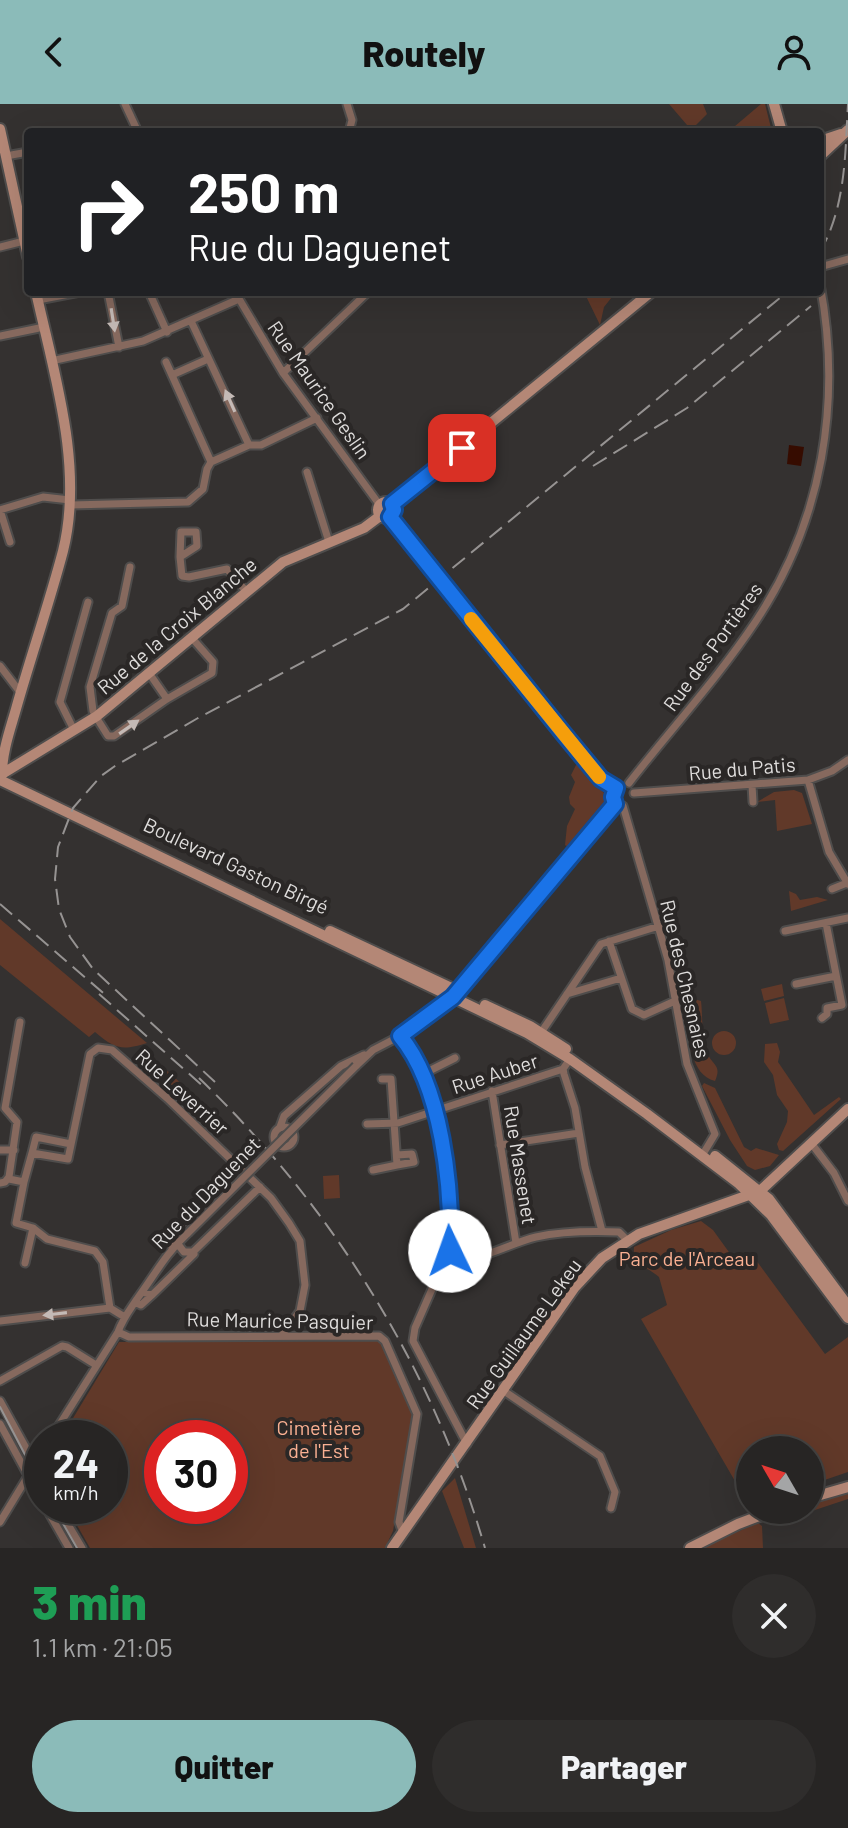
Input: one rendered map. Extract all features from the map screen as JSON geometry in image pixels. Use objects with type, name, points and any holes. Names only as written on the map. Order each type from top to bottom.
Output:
[{"type":"street","points":[[125,104],[133,128]]},
{"type":"street","points":[[347,104],[352,120],[350,128]]},
{"type":"street","points":[[774,104],[781,128]]},
{"type":"street","points":[[777,116],[788,128]]},
{"type":"street","points":[[0,129],[24,239]]},
{"type":"street","points":[[824,140],[847,131]]},
{"type":"street","points":[[824,152],[847,131]]},
{"type":"street","points":[[6,156],[24,153]]},
{"type":"street","points":[[0,247],[24,248]]},
{"type":"street","points":[[824,266],[848,259]]},
{"type":"street","points":[[1,778],[2,761],[20,692],[63,550],[70,502],[65,433],[37,296]]},
{"type":"street","points":[[109,296],[119,347]]},
{"type":"street","points":[[151,296],[167,332]]},
{"type":"street","points":[[51,361],[143,341],[191,321],[237,296]]},
{"type":"street","name":"Rue Maurice Geslin","points":[[237,296],[283,373],[383,512],[601,779],[616,788]]},
{"type":"street","points":[[283,373],[364,296]]},
{"type":"street","points":[[383,512],[394,510],[392,504],[646,296]]},
{"type":"street","name":"Rue des Portières","points":[[629,783],[748,632],[778,585],[801,534],[819,472],[829,408],[829,346],[822,296]]},
{"type":"street","points":[[191,321],[249,445]]},
{"type":"street","points":[[0,336],[44,327]]},
{"type":"street","points":[[172,375],[208,359]]},
{"type":"street","points":[[166,362],[211,462]]},
{"type":"street","points":[[10,542],[0,510],[43,497],[70,502],[188,502],[203,489],[211,462],[249,445],[261,445],[317,418]]},
{"type":"street","points":[[307,472],[329,542]]},
{"type":"street","name":"Rue de la Croix Blanche","points":[[1,778],[96,716],[283,562],[364,528],[383,512]]},
{"type":"street","points":[[180,557],[182,576],[227,569],[246,591]]},
{"type":"street","points":[[130,567],[122,606],[112,613],[90,687],[93,711],[107,734],[112,737],[214,670],[213,662],[191,637]]},
{"type":"street","points":[[74,730],[60,702],[88,602]]},
{"type":"street","points":[[0,666],[20,692]]},
{"type":"street","points":[[149,673],[167,699]]},
{"type":"street","name":"Rue du Patis","points":[[634,793],[808,780],[832,771],[848,760]]},
{"type":"street","name":"Boulevard Gaston Birgé","points":[[1,778],[423,984],[455,994]]},
{"type":"street","name":"Boulevard Gaston Birgé","points":[[1,778],[539,1036],[705,1152],[756,1193]]},
{"type":"street","points":[[808,780],[829,852],[847,883],[832,889]]},
{"type":"street","points":[[621,783],[629,783],[634,793],[628,804],[619,805],[613,797],[616,788],[621,783]]},
{"type":"street","points":[[752,785],[753,802]]},
{"type":"street","name":"Rue du Daguenet","points":[[62,1420],[118,1332],[123,1316],[175,1246],[373,1050],[400,1036],[455,994],[619,805]]},
{"type":"street","name":"Rue des Chesnaies","points":[[619,805],[659,926],[687,1064],[715,1134],[705,1152]]},
{"type":"street","points":[[785,931],[848,918]]},
{"type":"street","points":[[822,1018],[827,1014],[827,1008],[842,1005],[844,999],[836,976],[826,923]]},
{"type":"street","points":[[539,1036],[598,947],[659,926]]},
{"type":"street","points":[[609,941],[629,1006],[637,1013],[652,1012],[675,1001]]},
{"type":"street","points":[[796,984],[836,976]]},
{"type":"street","points":[[567,994],[621,978]]},
{"type":"street","points":[[423,984],[433,994],[432,1011]]},
{"type":"street","points":[[9,1179],[17,1122],[5,1105],[20,1022]]},
{"type":"street","points":[[400,1036],[436,1109],[446,1173],[450,1260],[436,1280],[415,1328],[413,1341],[466,1446]]},
{"type":"street","name":"Boulevard Gaston Birgé","points":[[539,1036],[705,1152]]},
{"type":"street","name":"Rue Leverrier","points":[[71,1144],[89,1057],[94,1049],[112,1050],[271,1198],[300,1241],[305,1263],[305,1285],[300,1311],[282,1335]]},
{"type":"street","points":[[280,1127],[284,1116],[341,1066],[373,1050]]},
{"type":"street","points":[[421,1075],[455,1058]]},
{"type":"street","points":[[570,1059],[563,1069],[575,1108],[585,1167],[602,1231]]},
{"type":"street","name":"Rue Auber","points":[[367,1124],[395,1123],[563,1069]]},
{"type":"street","points":[[382,1079],[391,1079],[397,1165]]},
{"type":"street","name":"Rue Massenet","points":[[492,1091],[516,1243]]},
{"type":"street","points":[[756,1193],[848,1109]]},
{"type":"street","points":[[500,1145],[579,1133]]},
{"type":"street","points":[[32,1153],[68,1159],[71,1144],[36,1137],[24,1182],[16,1223],[33,1228],[44,1238],[92,1248],[100,1255],[110,1308]]},
{"type":"street","points":[[811,1143],[830,1167],[848,1201]]},
{"type":"street","points":[[0,1150],[14,1150]]},
{"type":"street","points":[[373,1170],[413,1163],[412,1154],[397,1155]]},
{"type":"street","points":[[193,1252],[184,1252],[175,1246],[173,1238],[235,1163]]},
{"type":"street","points":[[0,1183],[9,1179],[24,1182]]},
{"type":"street","points":[[135,1302],[142,1304],[152,1295],[260,1187]]},
{"type":"street","points":[[756,1193],[775,1207],[848,1306]]},
{"type":"street","points":[[756,1193],[848,1318]]},
{"type":"street","name":"Rue Guillaume Lekeu","points":[[392,1548],[575,1287],[602,1258],[639,1234],[756,1193]]},
{"type":"street","points":[[25,1263],[33,1228]]},
{"type":"street","points":[[450,1260],[463,1261],[537,1237],[602,1231],[622,1232],[627,1240]]},
{"type":"street","points":[[142,1292],[152,1295]]},
{"type":"street","points":[[0,1321],[110,1308],[123,1316]]},
{"type":"street","name":"Rue Maurice Pasquier","points":[[118,1332],[129,1337],[376,1335],[385,1341],[417,1414],[399,1522],[403,1533]]},
{"type":"street","points":[[0,1381],[62,1346],[96,1365]]},
{"type":"street","points":[[504,1391],[600,1456],[615,1492],[611,1508]]},
{"type":"street","points":[[0,1401],[24,1453]]},
{"type":"street","points":[[0,1424],[24,1458]]},
{"type":"street","points":[[0,1522],[24,1483]]},
{"type":"street","points":[[824,1494],[848,1487]]},
{"type":"street","points":[[55,1524],[69,1548]]},
{"type":"street","points":[[68,1524],[82,1548]]},
{"type":"street","points":[[690,1548],[738,1524]]},
{"type":"green space","points":[[669,104],[703,104],[707,114],[696,125],[687,125]]},
{"type":"green space","points":[[761,104],[765,104],[771,128],[733,128]]},
{"type":"green space","points":[[586,296],[613,296],[604,307],[600,325]]},
{"type":"green space","points":[[578,761],[608,798],[569,848],[565,845],[567,826],[575,809],[569,797],[575,782],[571,775]]},
{"type":"green space","points":[[794,790],[802,793],[812,824],[777,831],[775,800],[757,802],[774,792]]},
{"type":"green space","points":[[789,891],[800,900],[817,897],[828,900],[791,911]]},
{"type":"green space","points":[[0,919],[147,1043],[125,1048],[108,1042],[95,1032],[89,1037],[0,965]]},
{"type":"green space","points":[[782,984],[784,996],[764,1001],[761,989]]},
{"type":"green space","points":[[784,998],[789,1020],[770,1024],[765,1003]]},
{"type":"green space","points":[[688,1000],[701,1001],[705,1047],[717,1069],[715,1081],[706,1077],[694,1060],[686,1006]]},
{"type":"green space","points":[[724,1031],[732,1035],[736,1043],[732,1051],[724,1055],[716,1051],[712,1043],[716,1035]]},
{"type":"green space","points":[[777,1043],[780,1052],[778,1062],[814,1115],[839,1097],[841,1099],[783,1151],[777,1144],[787,1122],[788,1111],[777,1095],[773,1075],[764,1062],[765,1044]]},
{"type":"green space","points":[[164,1068],[184,1086],[176,1095],[156,1078]]},
{"type":"green space","points":[[704,1083],[715,1088],[744,1147],[779,1155],[770,1166],[755,1170],[747,1166],[702,1086]]},
{"type":"green space","points":[[339,1175],[340,1198],[324,1199],[323,1176]]},
{"type":"green space","name":"Parc de l'Arceau","points":[[701,1221],[713,1230],[739,1266],[753,1256],[825,1354],[848,1337],[848,1472],[824,1480],[824,1436],[736,1436],[736,1483],[641,1319],[667,1305],[659,1277],[638,1262],[634,1247],[671,1230]]},
{"type":"green space","name":"Cimetière de l'Est","points":[[380,1341],[413,1414],[393,1531],[385,1548],[90,1548],[76,1524],[128,1524],[128,1420],[72,1420],[119,1342]]},
{"type":"green space","points":[[455,1478],[476,1548],[464,1548],[442,1491]]},
{"type":"green space","points":[[848,1494],[848,1499],[824,1507],[824,1500]]},
{"type":"green space","points":[[756,1524],[762,1526],[763,1548],[700,1548]]},
{"type":"shaded area","points":[[789,445],[804,447],[801,466],[787,464]]},
{"type":"tram line","points":[[0,1407],[24,1453]]},
{"type":"tram line","points":[[63,1524],[77,1548]]},
{"type":"railway","points":[[824,244],[839,198],[845,161],[848,104]]},
{"type":"railway","points":[[215,1082],[93,969],[70,937],[59,909],[55,879],[58,847],[73,808],[101,776],[115,766],[198,718],[403,609],[782,296]]},
{"type":"railway","points":[[593,466],[687,408],[811,306]]},
{"type":"railway","points":[[0,904],[109,998]]},
{"type":"railway","points":[[99,994],[204,1087]]},
{"type":"railway","points":[[199,1078],[248,1128],[293,1181],[335,1236],[373,1294],[437,1417],[485,1548]]},
{"type":"slow traffic","points":[[471,619],[599,777]]},
{"type":"route","points":[[450,1251],[446,1173],[435,1104],[400,1036],[453,997],[459,986],[615,804],[613,797],[616,788],[601,779],[390,517],[394,510],[392,504],[462,448]]}]
